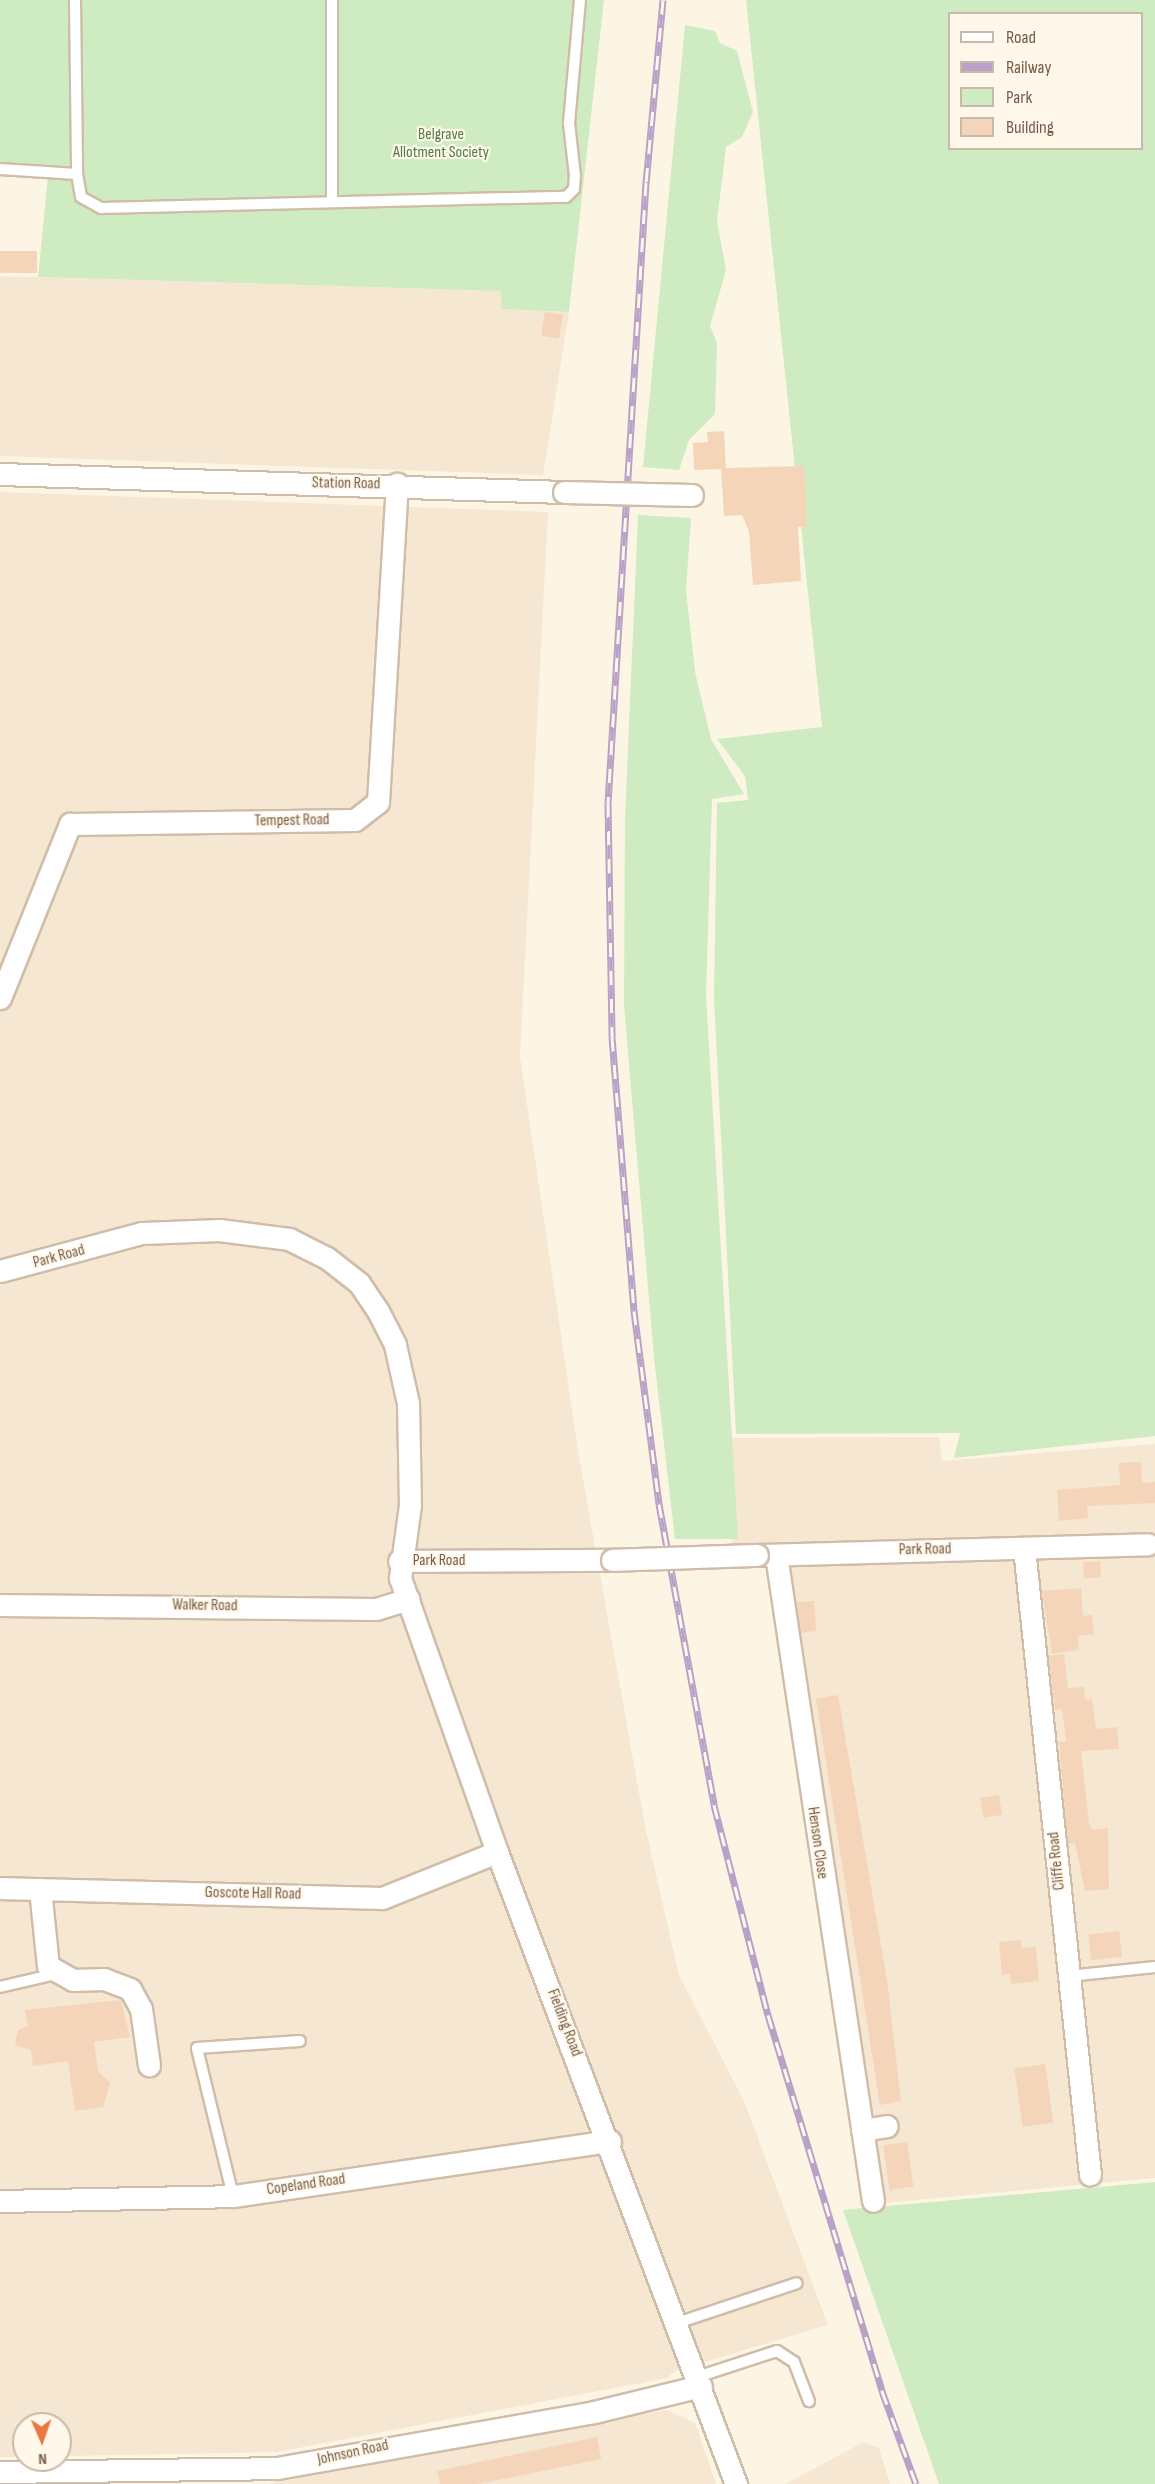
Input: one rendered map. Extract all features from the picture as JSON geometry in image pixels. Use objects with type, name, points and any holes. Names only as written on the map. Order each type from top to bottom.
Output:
[{"type":"street","name":"Station Road","points":[[0,474],[397,484],[564,492],[700,495]]},
{"type":"street","name":"Tempest Road","points":[[0,998],[70,824],[355,820],[378,802],[397,484]]},
{"type":"street","name":"Park Road","points":[[0,1271],[142,1233],[219,1230],[289,1239],[327,1258],[359,1283],[394,1345],[408,1403],[410,1505],[399,1561],[612,1560],[1148,1544]]},
{"type":"street","name":"Cliffe Road","points":[[1024,1548],[1090,2175]]},
{"type":"street","name":"Henson Close","points":[[766,1555],[873,2201]]},
{"type":"street","name":"Fielding Road","points":[[399,1561],[408,1599],[497,1852],[610,2141],[736,2484]]},
{"type":"street","name":"Walker Road","points":[[0,1605],[376,1608],[408,1599]]},
{"type":"street","name":"Goscote Hall Road","points":[[0,1888],[382,1898],[497,1852]]},
{"type":"street","points":[[39,1889],[44,1952],[56,1974],[119,1982],[130,1989],[141,2009],[149,2065]]},
{"type":"street","points":[[862,2130],[888,2126]]},
{"type":"street","name":"Copeland Road","points":[[0,2201],[233,2196],[610,2141]]},
{"type":"street","name":"Johnson Road","points":[[0,2472],[277,2468],[594,2412],[699,2381]]},
{"type":"lane","points":[[75,0],[76,174],[81,198],[101,208],[566,197],[574,189],[569,123],[580,0]]},
{"type":"lane","points":[[332,0],[332,202]]},
{"type":"lane","points":[[0,169],[76,174]]},
{"type":"lane","points":[[1069,1976],[1155,1967]]},
{"type":"lane","points":[[0,1987],[56,1974]]},
{"type":"lane","points":[[233,2196],[197,2048],[300,2041]]},
{"type":"lane","points":[[677,2323],[797,2283]]},
{"type":"lane","points":[[699,2381],[777,2351],[794,2362],[809,2401]]},
{"type":"shaded area","points":[[0,276],[502,291],[501,309],[569,312],[543,475],[0,456]]},
{"type":"shaded area","points":[[0,492],[548,512],[520,1057],[579,1457],[645,1826],[679,1975],[744,2101],[828,2325],[675,2371],[667,2378],[277,2452],[72,2456],[72,2412],[12,2412],[12,2457],[0,2457]]},
{"type":"shaded area","points":[[939,1437],[942,1461],[1155,1444],[1155,2178],[883,2203],[786,1545],[733,1545],[723,1438]]},
{"type":"shaded area","points":[[667,2410],[695,2423],[716,2484],[268,2484]]},
{"type":"shaded area","points":[[864,2442],[879,2448],[890,2484],[785,2484]]},
{"type":"green space","name":"Belgrave Allotment Society","points":[[0,0],[604,0],[569,312],[501,309],[501,291],[38,277],[49,166],[0,163]]},
{"type":"green space","points":[[746,0],[1155,0],[1155,1436],[954,1458],[960,1433],[736,1434],[714,998],[717,803],[748,800],[745,776],[717,739],[822,727]]},
{"type":"green space","points":[[685,25],[715,31],[720,43],[737,51],[753,112],[742,137],[726,147],[717,221],[726,270],[710,326],[717,343],[715,414],[689,440],[679,470],[643,467]]},
{"type":"green space","points":[[638,515],[691,518],[686,590],[695,672],[711,739],[744,794],[712,799],[706,996],[738,1539],[675,1539],[654,1358],[624,1005],[625,819]]},
{"type":"green space","points":[[1155,2182],[1155,2484],[939,2484],[843,2210]]},
{"type":"building","points":[[0,251],[37,251],[37,273],[0,273]]},
{"type":"building","points":[[545,312],[563,315],[559,339],[541,336]]},
{"type":"building","points":[[724,431],[726,468],[804,466],[807,527],[798,527],[801,581],[753,585],[749,532],[742,515],[724,516],[721,469],[694,470],[693,443],[708,442],[707,432]]},
{"type":"building","points":[[1141,1462],[1142,1483],[1155,1482],[1155,1503],[1087,1506],[1088,1518],[1059,1521],[1057,1490],[1120,1485],[1119,1463]]},
{"type":"building","points":[[1100,1561],[1101,1577],[1084,1578],[1083,1562]]},
{"type":"building","points":[[1081,1588],[1083,1616],[1092,1615],[1094,1634],[1078,1636],[1079,1650],[1052,1654],[1042,1591]]},
{"type":"building","points":[[814,1601],[816,1631],[801,1633],[797,1602]]},
{"type":"building","points":[[1064,1654],[1068,1688],[1084,1687],[1085,1700],[1092,1699],[1096,1729],[1117,1727],[1119,1749],[1081,1751],[1089,1824],[1093,1830],[1108,1828],[1109,1889],[1085,1891],[1075,1843],[1068,1844],[1059,1742],[1066,1742],[1062,1709],[1055,1710],[1049,1656]]},
{"type":"building","points":[[838,1695],[887,1980],[901,2101],[880,2105],[816,1699]]},
{"type":"building","points":[[999,1795],[1002,1815],[983,1818],[980,1798]]},
{"type":"building","points":[[1119,1931],[1122,1957],[1091,1961],[1088,1935]]},
{"type":"building","points":[[1021,1940],[1022,1948],[1036,1947],[1039,1981],[1011,1984],[1010,1974],[1002,1975],[999,1942]]},
{"type":"building","points":[[121,2000],[130,2037],[94,2042],[98,2071],[110,2083],[103,2107],[75,2111],[68,2061],[33,2066],[31,2050],[15,2045],[18,2030],[28,2026],[25,2010]]},
{"type":"building","points":[[1045,2064],[1053,2122],[1023,2127],[1014,2068]]},
{"type":"building","points":[[907,2142],[913,2187],[889,2190],[883,2145]]},
{"type":"building","points":[[597,2437],[601,2459],[478,2484],[440,2484],[437,2471]]},
{"type":"railway","points":[[663,0],[646,182],[608,803],[612,1037],[634,1311],[659,1504],[714,1805],[768,2015],[882,2391],[916,2484]]}]
